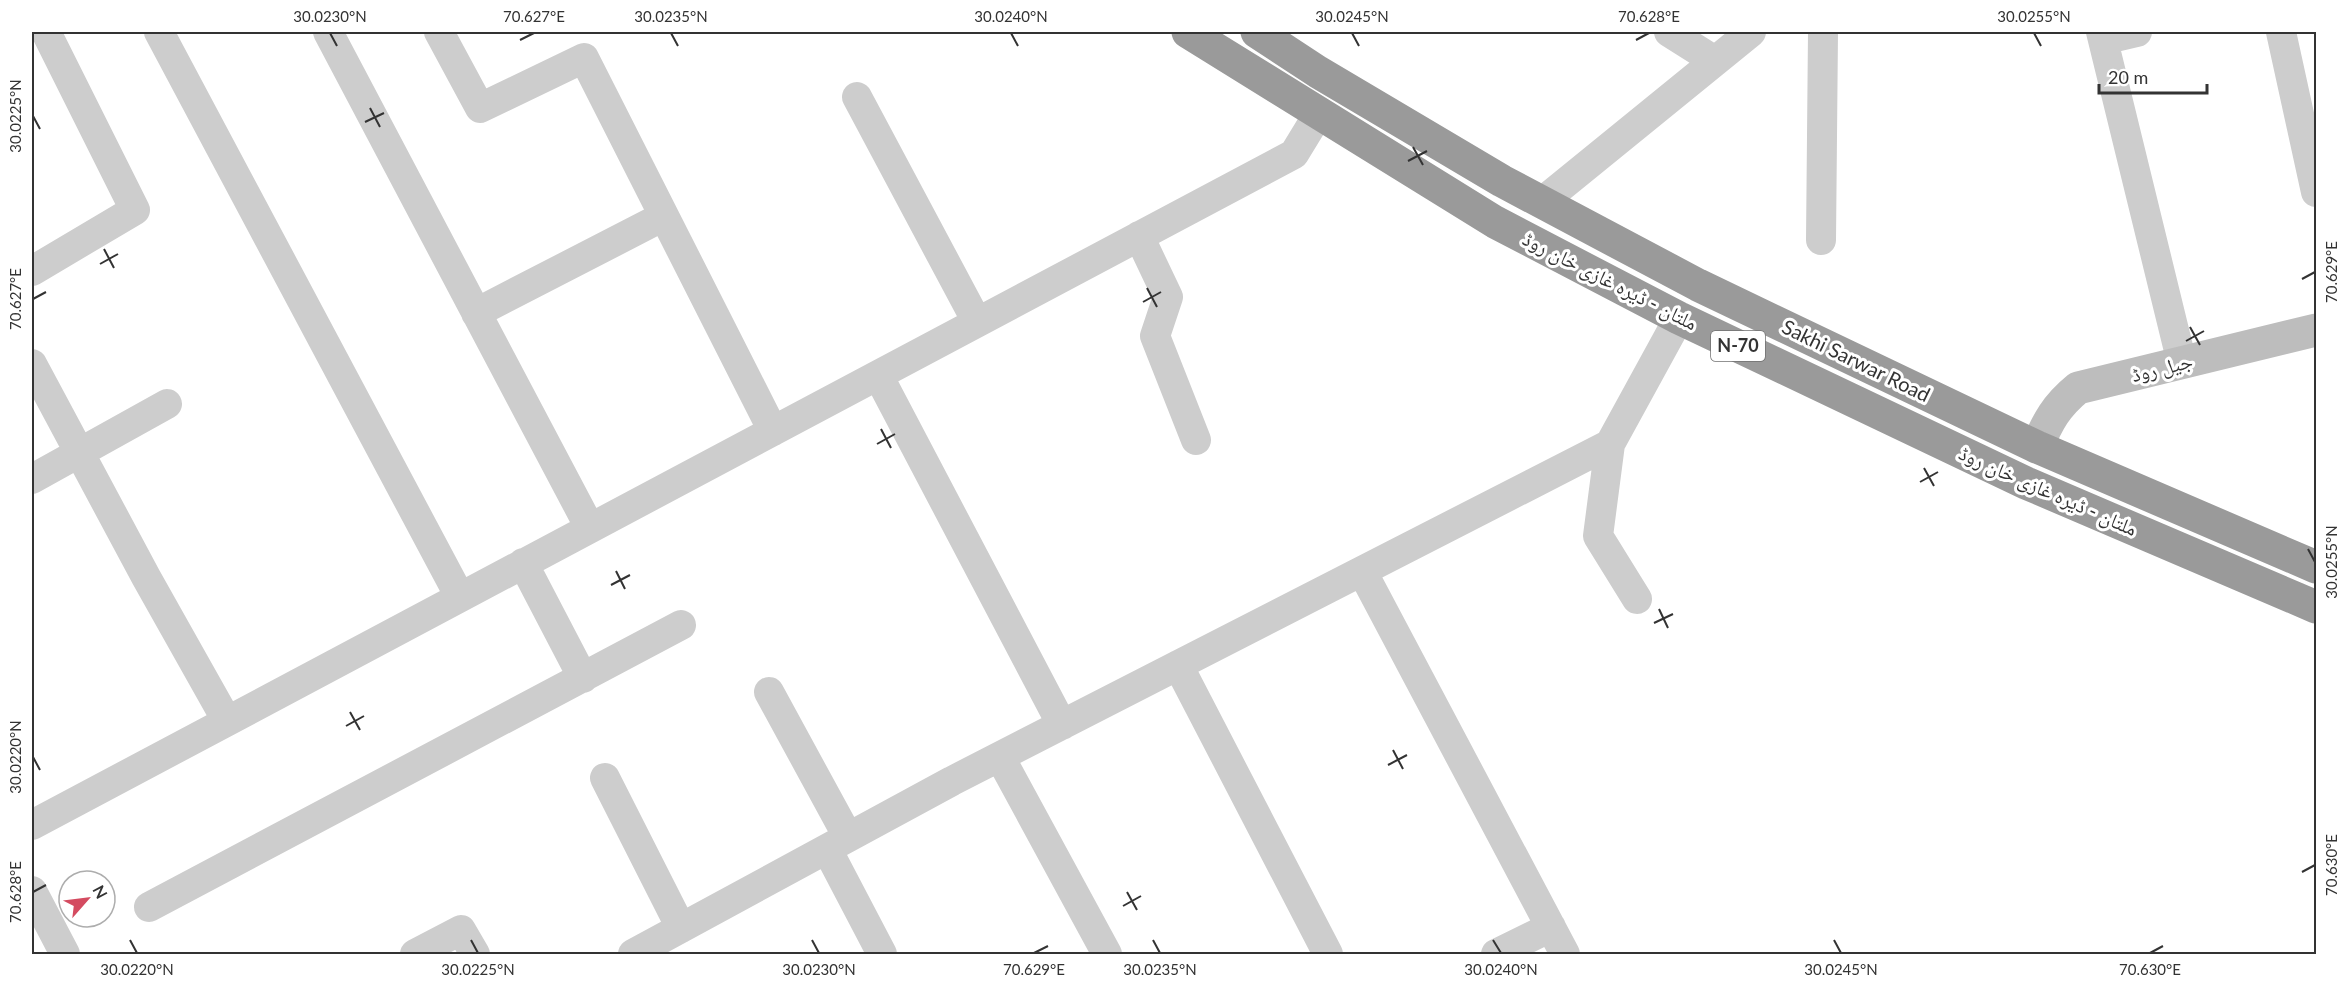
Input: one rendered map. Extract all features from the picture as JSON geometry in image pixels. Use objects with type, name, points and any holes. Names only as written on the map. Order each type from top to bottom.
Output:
[{"type":"highway","name":"ملتان - ڈیرہ غازی خان روڈ","points":[[1188,32],[1495,222],[1679,318],[2025,483],[2316,607]]},
{"type":"highway","name":"Sakhi Sarwar Road","points":[[1257,32],[1318,72],[1542,202],[1698,285],[2037,447],[2316,567]]},
{"type":"main road","name":"جیل روڈ","points":[[2037,447],[2049,420],[2063,400],[2078,388],[2316,330]]},
{"type":"street","points":[[32,36],[40,32]]},
{"type":"street","points":[[32,272],[135,210],[46,32]]},
{"type":"street","points":[[159,32],[460,597]]},
{"type":"street","points":[[328,32],[590,528]]},
{"type":"street","points":[[439,32],[480,108],[584,58],[773,431]]},
{"type":"street","points":[[1669,32],[1715,61]]},
{"type":"street","points":[[1542,202],[1751,32]]},
{"type":"street","points":[[1821,240],[1823,32]]},
{"type":"street","points":[[2137,32],[2102,36],[2182,363]]},
{"type":"street","points":[[2281,32],[2316,192]]},
{"type":"street","points":[[857,97],[977,322]]},
{"type":"street","points":[[32,825],[1294,154],[1319,112]]},
{"type":"street","points":[[476,313],[664,216]]},
{"type":"street","points":[[1138,236],[1168,297],[1155,336],[1196,440]]},
{"type":"street","points":[[1637,599],[1598,536],[1610,444],[1679,318]]},
{"type":"street","points":[[32,364],[227,721]]},
{"type":"street","points":[[878,375],[1062,725]]},
{"type":"street","points":[[32,480],[167,404]]},
{"type":"street","points":[[648,951],[681,928],[999,757],[1610,444]]},
{"type":"street","points":[[523,563],[583,678]]},
{"type":"street","points":[[1362,571],[1565,954]]},
{"type":"street","points":[[149,907],[681,625]]},
{"type":"street","points":[[1178,665],[1328,954]]},
{"type":"street","points":[[769,693],[837,843],[882,954]]},
{"type":"street","points":[[999,757],[1107,954]]},
{"type":"street","points":[[605,778],[681,928]]},
{"type":"street","points":[[32,891],[65,954]]},
{"type":"street","points":[[1496,954],[1551,927]]},
{"type":"street","points":[[415,954],[461,930],[475,954]]}]
